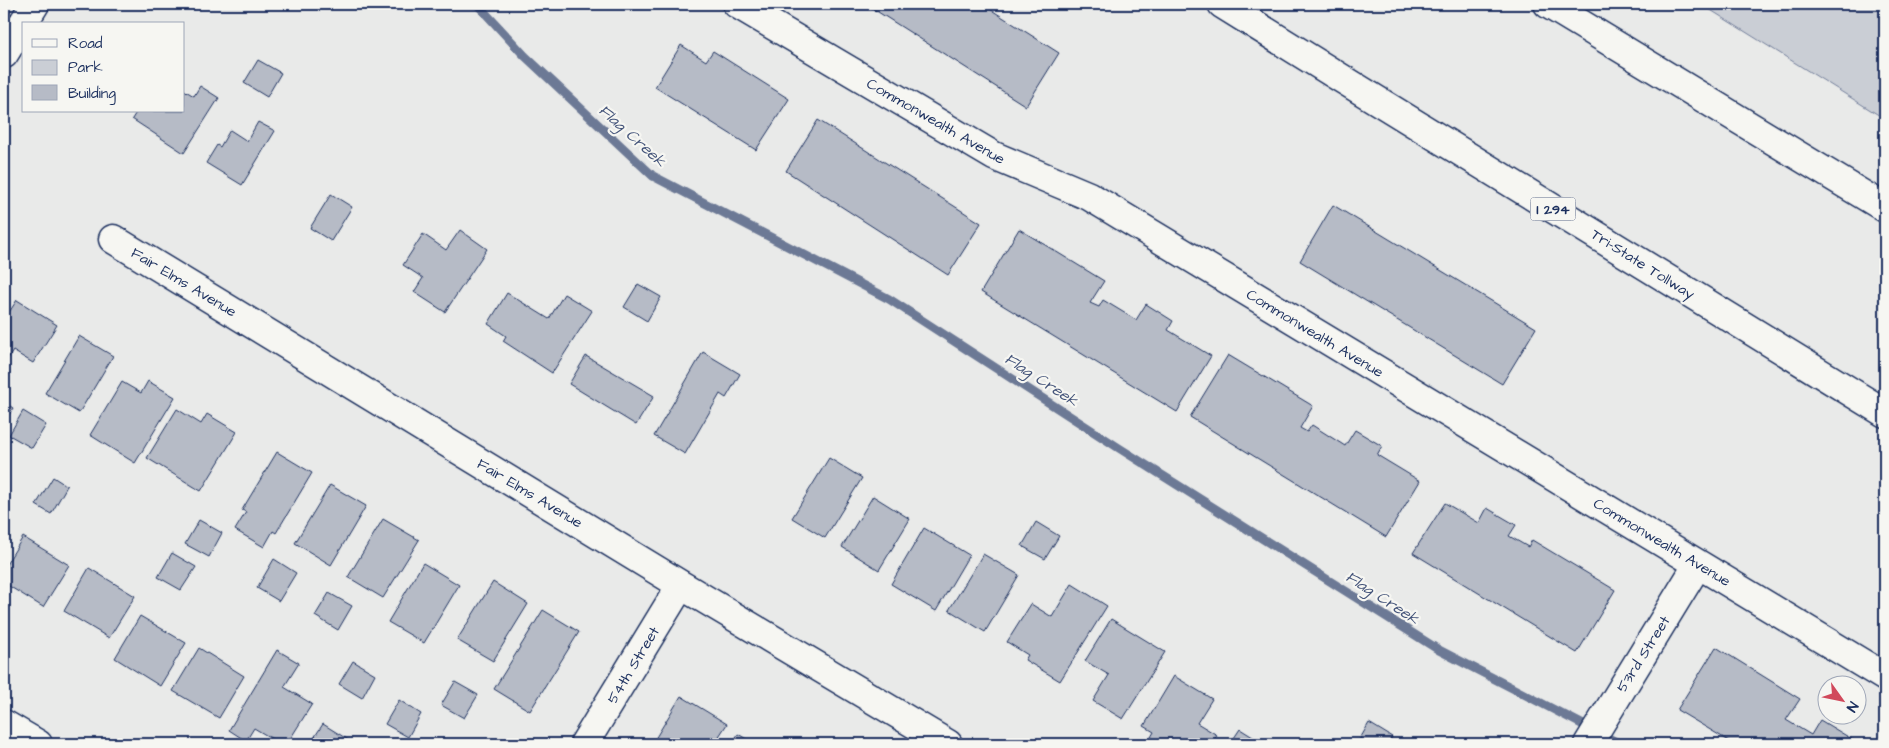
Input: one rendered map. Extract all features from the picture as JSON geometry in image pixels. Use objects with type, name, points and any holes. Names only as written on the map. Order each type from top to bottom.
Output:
[{"type":"main road","points":[[24,22],[35,4]]},
{"type":"main road","name":"Commonwealth Avenue","points":[[737,4],[994,156],[1089,196],[1885,677]]},
{"type":"main road","name":"Tri-State Tollway","points":[[1222,4],[1885,412]]},
{"type":"main road","points":[[1548,4],[1885,208]]},
{"type":"main road","points":[[4,54],[22,25]]},
{"type":"main road","name":"Fair Elms Avenue","points":[[113,239],[681,585],[948,744]]},
{"type":"main road","name":"53rd Street","points":[[1588,744],[1698,564]]},
{"type":"main road","name":"54th Street","points":[[584,744],[681,585]]},
{"type":"main road","points":[[4,724],[38,744]]},
{"type":"green space","points":[[1701,4],[1885,4],[1885,119]]},
{"type":"building","points":[[868,4],[982,4],[1059,53],[1026,106]]},
{"type":"building","points":[[681,45],[706,61],[713,51],[789,99],[756,150],[655,87]]},
{"type":"building","points":[[258,60],[281,73],[267,97],[244,83]]},
{"type":"building","points":[[200,86],[219,98],[184,153],[132,119],[136,112],[185,112],[185,91],[194,96]]},
{"type":"building","points":[[818,120],[981,223],[948,275],[786,171]]},
{"type":"building","points":[[258,122],[275,131],[242,185],[206,163],[217,145],[220,147],[230,130],[247,141]]},
{"type":"building","points":[[331,194],[352,207],[331,241],[310,228]]},
{"type":"building","points":[[1333,205],[1536,328],[1502,384],[1300,261]]},
{"type":"building","points":[[1019,229],[1104,281],[1090,303],[1099,307],[1103,300],[1136,320],[1146,304],[1173,321],[1168,330],[1211,356],[1177,412],[981,292]]},
{"type":"building","points":[[460,230],[487,249],[445,312],[414,292],[423,278],[403,265],[423,234],[446,250]]},
{"type":"building","points":[[638,284],[661,297],[647,321],[624,307]]},
{"type":"building","points":[[507,293],[549,319],[564,294],[592,311],[552,373],[503,341],[506,336],[488,324]]},
{"type":"building","points":[[17,300],[57,325],[33,363],[13,351],[4,365],[4,320]]},
{"type":"building","points":[[79,336],[113,356],[79,413],[45,393]]},
{"type":"building","points":[[703,352],[740,374],[726,398],[720,394],[685,454],[654,436]]},
{"type":"building","points":[[1228,355],[1313,406],[1300,428],[1307,432],[1312,425],[1345,446],[1355,430],[1382,446],[1377,455],[1420,481],[1386,537],[1190,417]]},
{"type":"building","points":[[586,356],[654,396],[636,425],[569,384]]},
{"type":"building","points":[[148,381],[175,397],[135,463],[90,435],[122,382],[141,393]]},
{"type":"building","points":[[4,402],[13,408],[4,423]]},
{"type":"building","points":[[177,409],[201,424],[207,414],[237,432],[201,491],[147,458]]},
{"type":"building","points":[[23,411],[46,425],[32,448],[9,435]]},
{"type":"building","points":[[277,452],[312,473],[276,533],[273,531],[264,547],[235,530],[246,512],[242,510]]},
{"type":"building","points":[[829,458],[862,478],[825,538],[792,518]]},
{"type":"building","points":[[53,477],[67,486],[51,514],[36,505]]},
{"type":"building","points":[[330,485],[366,506],[331,565],[295,543]]},
{"type":"building","points":[[873,496],[910,519],[879,570],[842,547]]},
{"type":"building","points":[[1445,503],[1479,523],[1487,508],[1516,525],[1509,536],[1528,547],[1532,540],[1615,590],[1577,653],[1413,553]]},
{"type":"building","points":[[383,519],[419,540],[383,598],[348,577]]},
{"type":"building","points":[[199,520],[222,533],[209,557],[185,544]]},
{"type":"building","points":[[1036,522],[1059,536],[1045,559],[1022,546]]},
{"type":"building","points":[[924,528],[969,555],[936,611],[891,584]]},
{"type":"building","points":[[23,537],[69,565],[43,607],[4,583],[4,568]]},
{"type":"building","points":[[172,553],[196,567],[181,590],[158,577]]},
{"type":"building","points":[[983,554],[1019,575],[985,632],[949,610]]},
{"type":"building","points":[[274,559],[296,573],[279,601],[257,588]]},
{"type":"building","points":[[423,563],[459,585],[424,643],[388,622]]},
{"type":"building","points":[[89,568],[135,596],[109,638],[64,611]]},
{"type":"building","points":[[493,582],[528,604],[493,661],[457,640]]},
{"type":"building","points":[[1072,584],[1107,606],[1060,681],[1025,660],[1028,655],[1007,642],[1031,604],[1052,617]]},
{"type":"building","points":[[329,593],[352,606],[338,630],[315,616]]},
{"type":"building","points":[[543,610],[579,632],[530,711],[494,689]]},
{"type":"building","points":[[140,616],[186,643],[160,686],[115,658]]},
{"type":"building","points":[[1111,619],[1165,652],[1123,719],[1093,701],[1109,675],[1085,661]]},
{"type":"building","points":[[1716,647],[1800,699],[1786,720],[1811,735],[1816,726],[1830,726],[1860,744],[1734,744],[1677,710]]},
{"type":"building","points":[[199,648],[244,676],[219,718],[173,691]]},
{"type":"building","points":[[277,650],[299,663],[284,687],[312,704],[287,744],[281,744],[254,728],[246,741],[229,730]]},
{"type":"building","points":[[353,661],[375,674],[362,698],[339,684]]},
{"type":"building","points":[[1174,676],[1212,699],[1197,723],[1217,735],[1212,744],[1163,744],[1151,737],[1154,732],[1144,726]]},
{"type":"building","points":[[455,682],[478,695],[464,718],[441,705]]},
{"type":"building","points":[[681,696],[727,724],[714,744],[652,744]]},
{"type":"building","points":[[399,700],[421,714],[408,737],[385,724]]},
{"type":"building","points":[[1369,723],[1392,737],[1387,744],[1357,744]]},
{"type":"building","points":[[323,724],[355,744],[310,744]]},
{"type":"building","points":[[1240,729],[1264,744],[1230,744]]},
{"type":"building","points":[[738,734],[755,744],[732,744]]},
{"type":"waterway","name":"Flag Creek","points":[[477,4],[525,56],[653,176],[889,299],[1119,448],[1439,650],[1620,744]]}]
